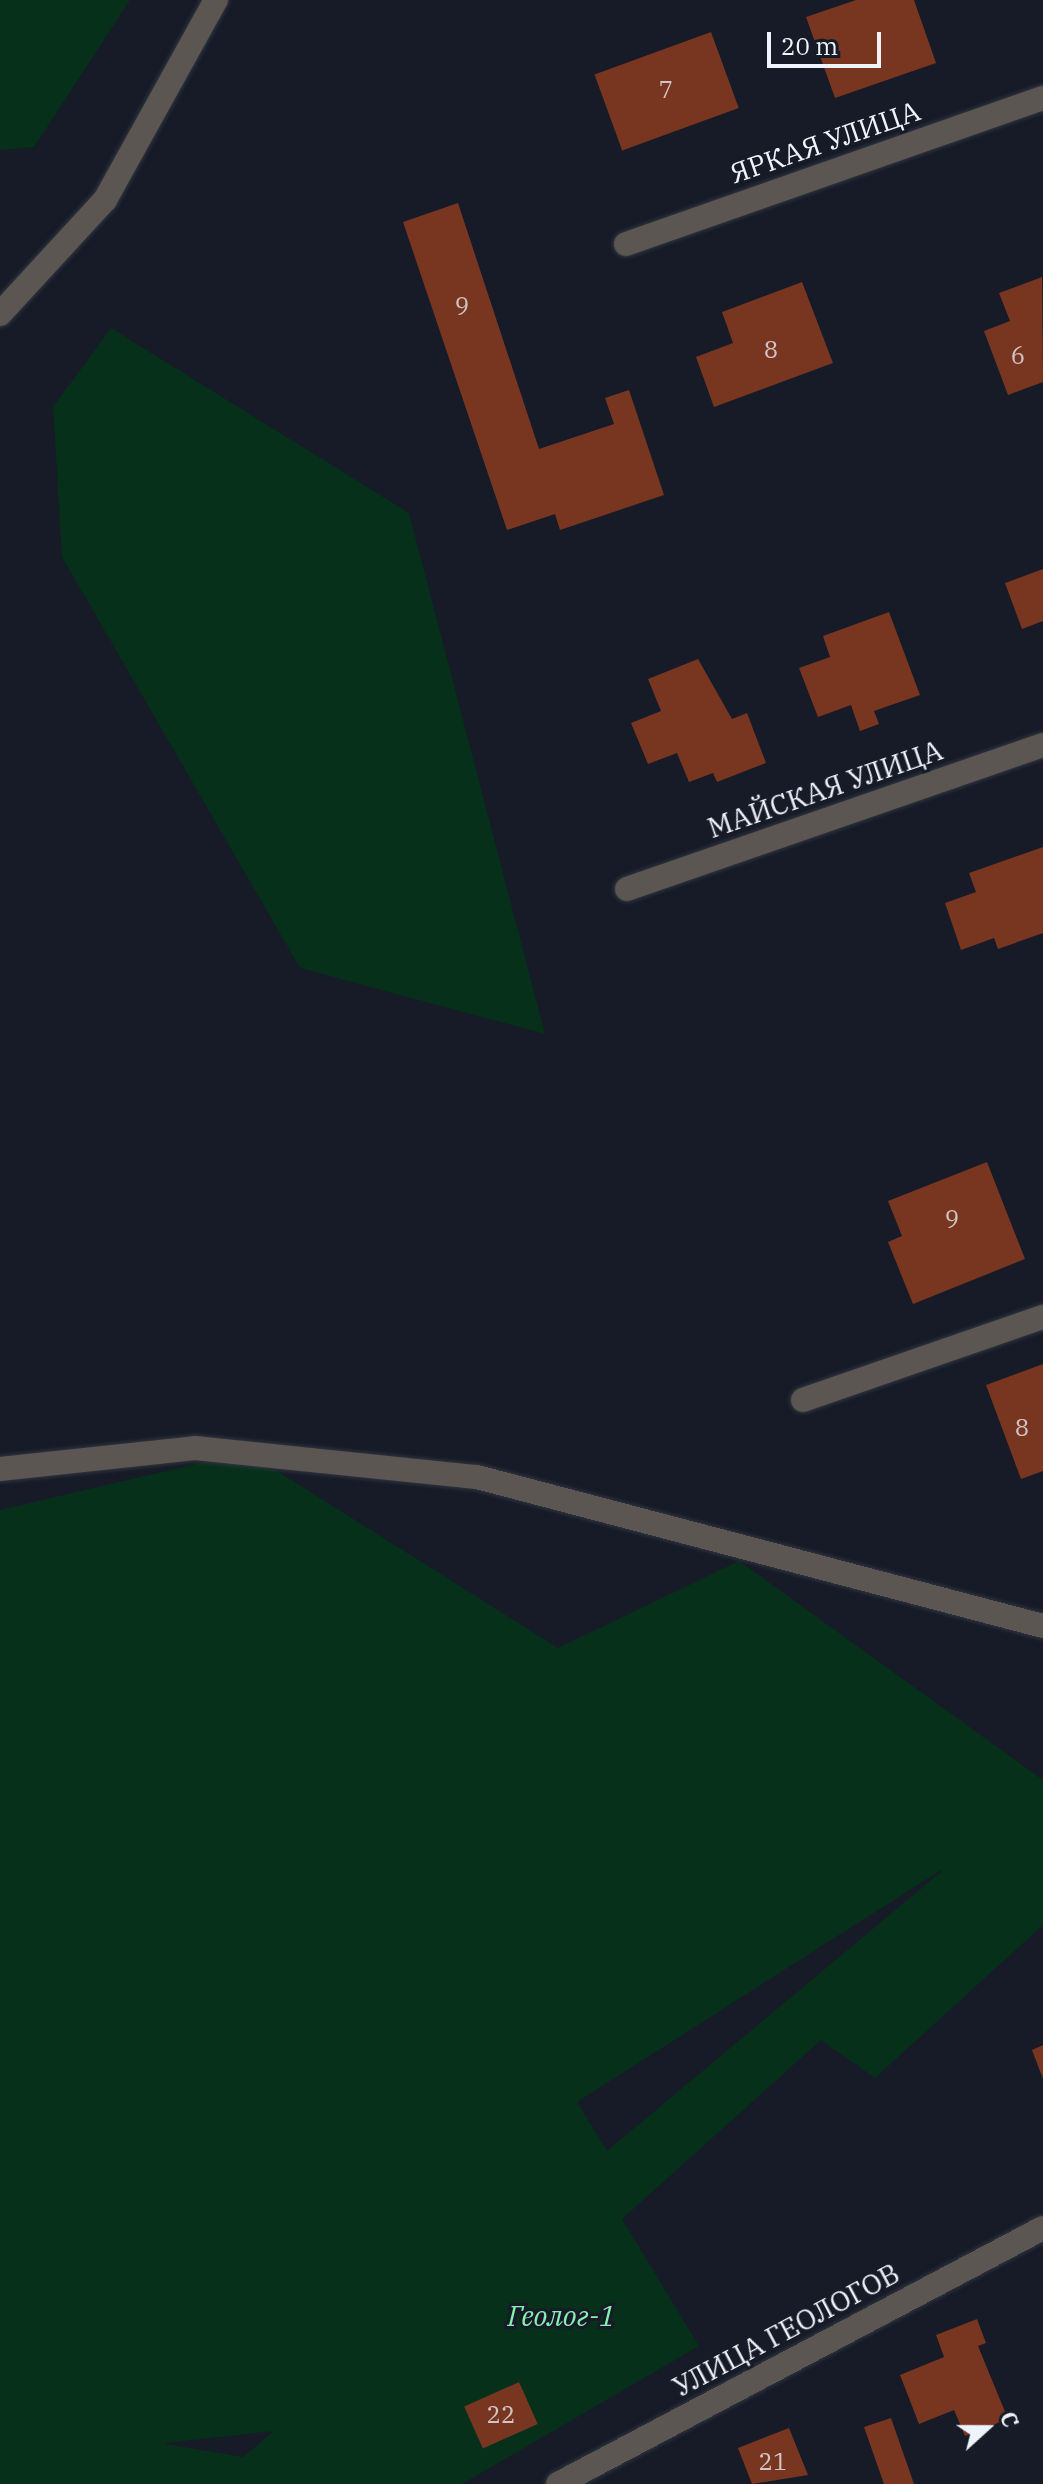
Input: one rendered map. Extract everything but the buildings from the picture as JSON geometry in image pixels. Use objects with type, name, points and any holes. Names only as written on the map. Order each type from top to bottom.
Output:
[{"type":"street","points":[[0,314],[105,200],[216,0]]},
{"type":"street","name":"ЯРКАЯ УЛИЦА","points":[[626,244],[1043,98]]},
{"type":"street","name":"МАЙСКАЯ УЛИЦА","points":[[627,889],[1043,745]]},
{"type":"street","points":[[803,1400],[1043,1317]]},
{"type":"street","points":[[0,1469],[195,1448],[477,1477],[1043,1626]]},
{"type":"street","name":"УЛИЦА ГЕОЛОГОВ","points":[[558,2484],[1043,2228]]},
{"type":"green space","points":[[0,0],[130,0],[34,147],[0,150]]},
{"type":"green space","points":[[111,328],[409,513],[545,1034],[300,968],[62,557],[53,407]]},
{"type":"green space","name":"Геолог-1","points":[[247,1452],[558,1648],[739,1561],[1043,1780],[1043,1925],[875,2078],[821,2040],[622,2219],[699,2346],[462,2484],[0,2484],[0,1510]],"holes":[[[942,1871],[607,2151],[577,2102]],[[274,2431],[243,2457],[165,2444],[165,2443]]]}]
